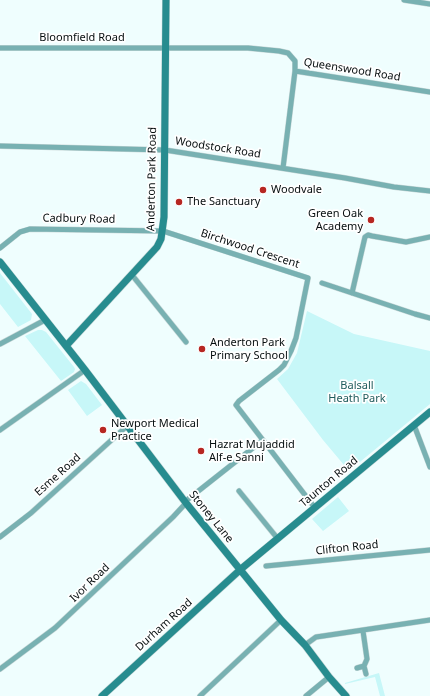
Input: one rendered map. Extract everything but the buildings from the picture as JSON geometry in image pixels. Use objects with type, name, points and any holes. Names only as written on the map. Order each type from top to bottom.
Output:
[{"type":"street","name":"Anderton Park Road","points":[[66,346],[157,247],[161,239],[163,231],[165,150],[166,0]]},
{"type":"street","points":[[404,0],[430,4]]},
{"type":"street","name":"Bloomfield Road","points":[[0,48],[165,48]]},
{"type":"street","name":"Queenswood Road","points":[[165,48],[248,48],[279,51],[288,53],[293,58],[296,65],[295,71],[430,92]]},
{"type":"street","points":[[283,168],[295,71]]},
{"type":"street","name":"Woodstock Road","points":[[0,146],[165,150],[394,187],[430,191]]},
{"type":"street","name":"Cadbury Road","points":[[0,248],[20,232],[30,229],[163,231]]},
{"type":"street","name":"Birchwood Crescent","points":[[163,231],[308,278],[296,338],[284,365],[241,398],[237,403],[238,408],[263,440]]},
{"type":"street","points":[[352,294],[365,237],[368,235],[406,242],[430,237]]},
{"type":"street","name":"Stoney Lane","points":[[0,263],[85,370],[126,426],[186,503],[281,620],[304,645],[329,678],[346,696]]},
{"type":"street","points":[[132,275],[186,342]]},
{"type":"street","points":[[322,283],[352,294],[430,318]]},
{"type":"street","points":[[0,344],[45,320]]},
{"type":"street","points":[[0,430],[85,370]]},
{"type":"street","name":"Taunton Road","points":[[241,570],[430,412]]},
{"type":"street","points":[[414,425],[430,468]]},
{"type":"street","name":"Esme Road","points":[[0,537],[31,513],[126,426]]},
{"type":"street","points":[[263,440],[315,508]]},
{"type":"street","name":"Ivor Road","points":[[0,669],[39,641],[68,617],[186,503],[187,500],[263,440]]},
{"type":"street","points":[[239,491],[278,539]]},
{"type":"street","name":"Clifton Road","points":[[266,566],[430,550]]},
{"type":"street","name":"Durham Road","points":[[102,696],[241,570]]},
{"type":"street","points":[[200,696],[281,620]]},
{"type":"street","points":[[304,645],[316,637],[430,620]]},
{"type":"street","points":[[363,631],[366,659],[364,666],[366,674]]},
{"type":"street","points":[[357,668],[364,666]]},
{"type":"street","points":[[306,696],[329,678]]},
{"type":"green space","points":[[0,273],[32,314],[31,320],[18,327],[0,304]]},
{"type":"green space","name":"Balsall Heath Park","points":[[307,311],[354,334],[430,351],[430,404],[349,471],[323,440],[277,379],[288,369],[297,353]]},
{"type":"green space","points":[[38,330],[46,332],[75,369],[74,372],[61,381],[25,336]]},
{"type":"green space","points":[[81,381],[86,384],[102,405],[87,416],[68,390]]},
{"type":"green space","points":[[338,497],[349,511],[323,531],[312,519]]},
{"type":"green space","points":[[379,673],[385,696],[380,696],[375,677],[345,684],[345,683]]},
{"type":"place","name":"Woodvale","points":[[263,190]]},
{"type":"place","name":"The Sanctuary","points":[[179,202]]},
{"type":"place","name":"Green Oak Academy","points":[[371,220]]},
{"type":"place","name":"Anderton Park Primary School","points":[[202,349]]},
{"type":"place","name":"Newport Medical Practice","points":[[103,430]]},
{"type":"place","name":"Hazrat Mujaddid Alf-e Sanni","points":[[201,451]]}]
